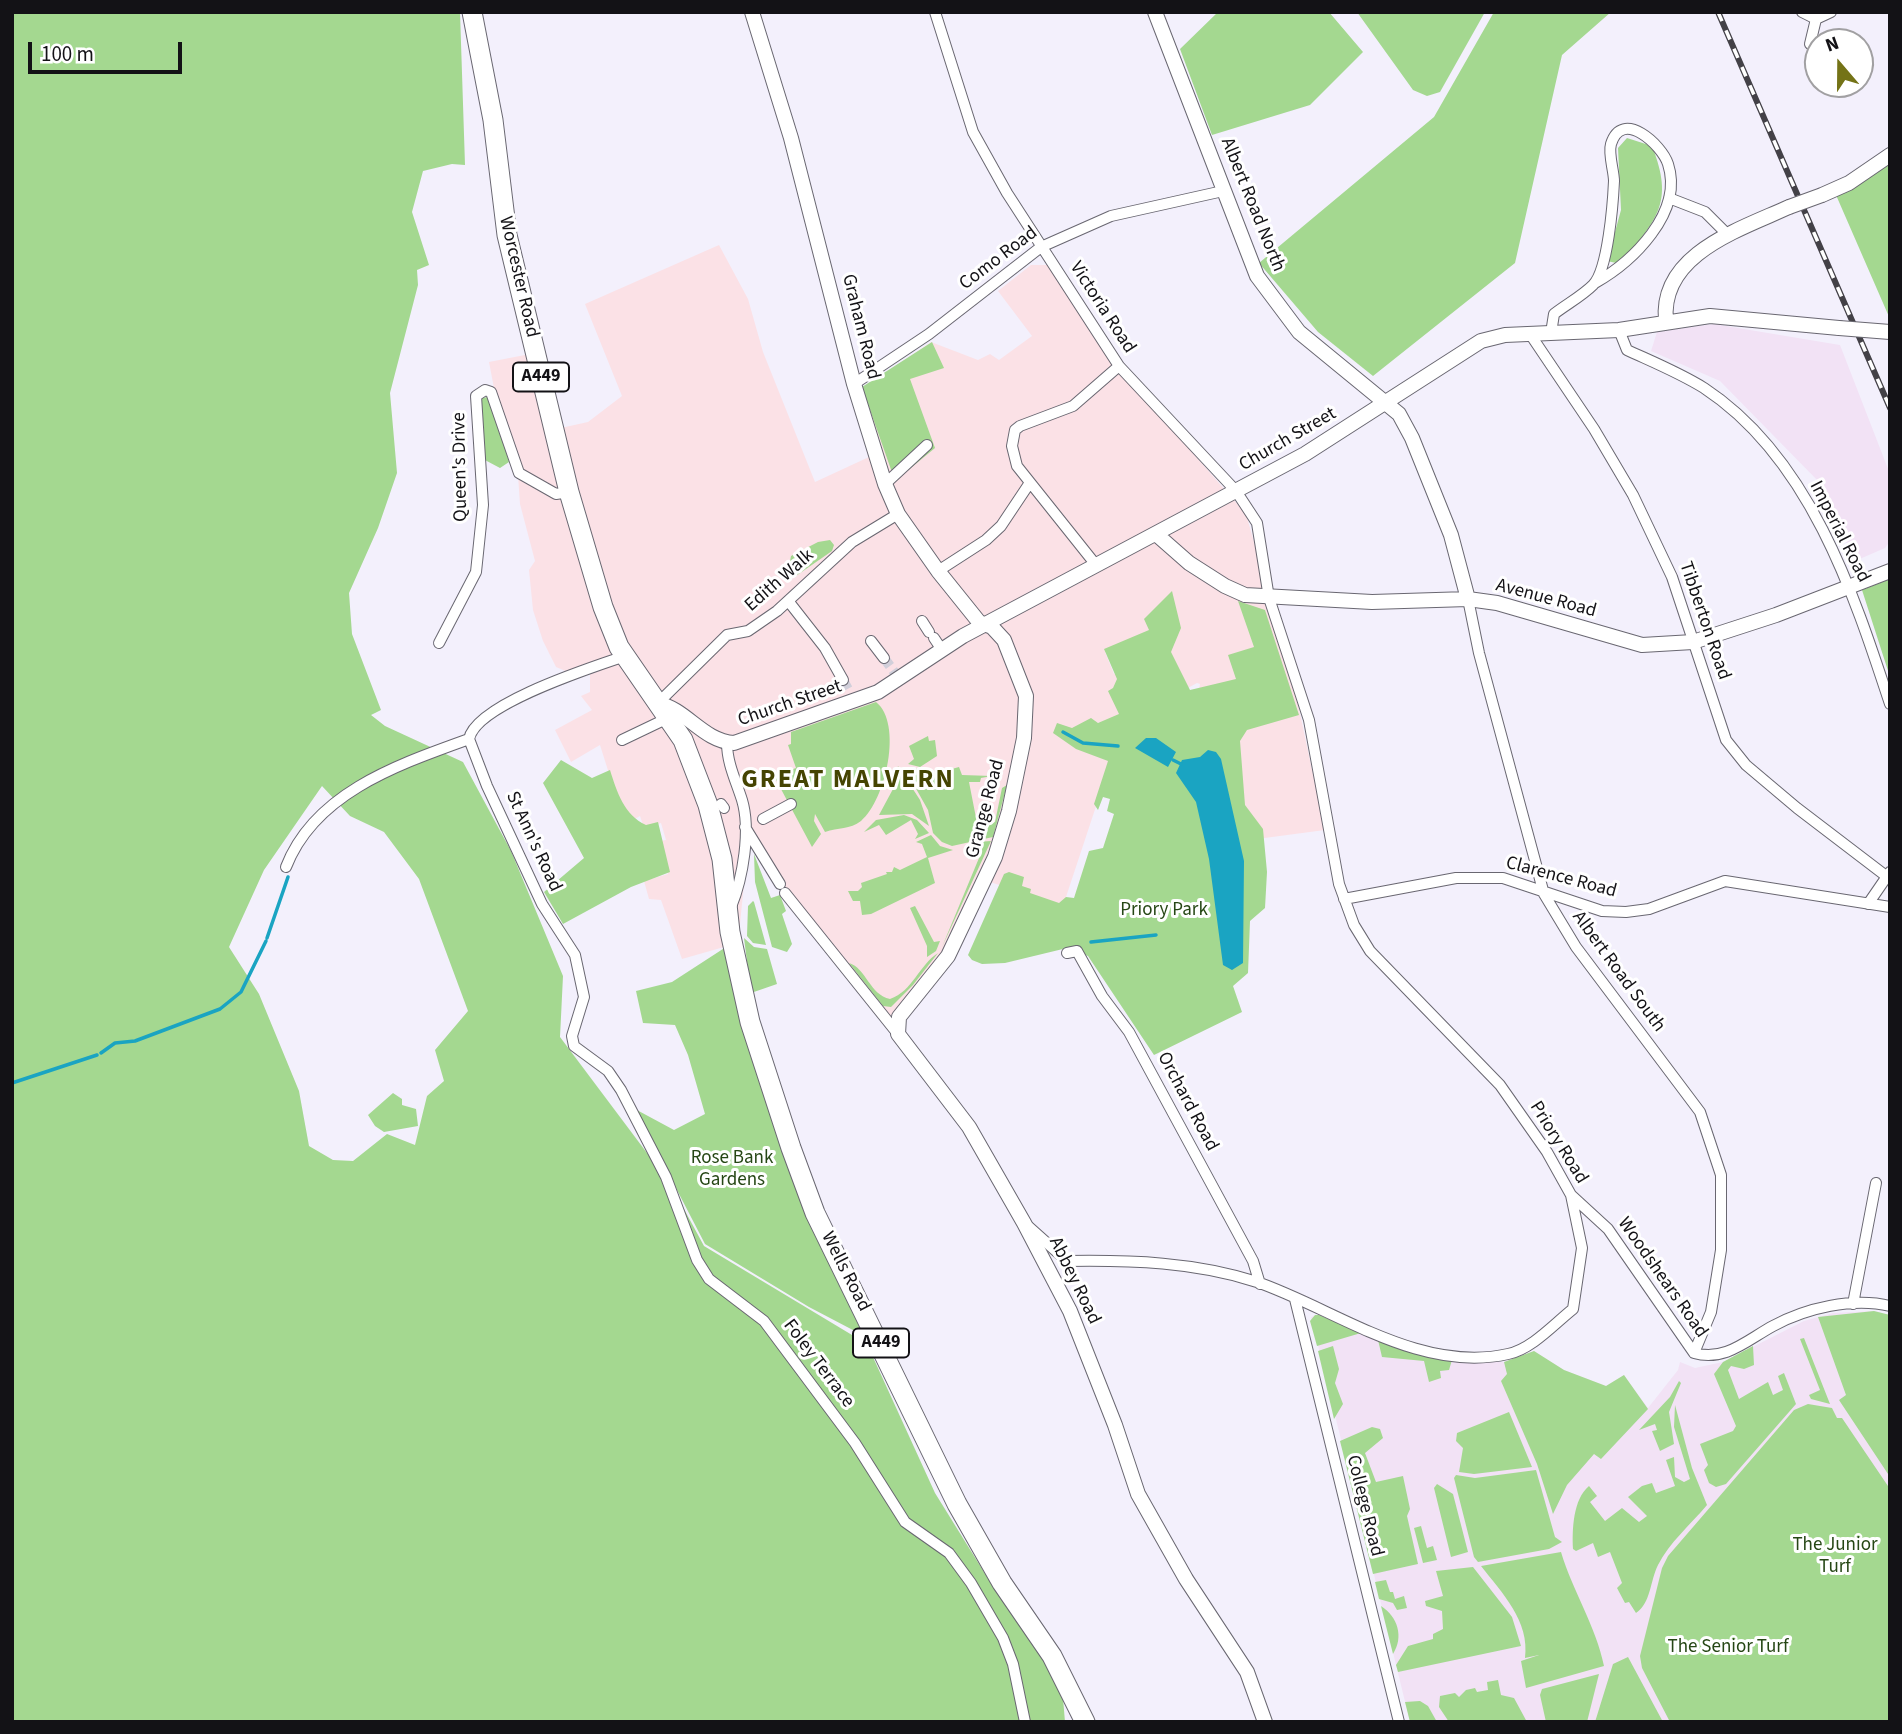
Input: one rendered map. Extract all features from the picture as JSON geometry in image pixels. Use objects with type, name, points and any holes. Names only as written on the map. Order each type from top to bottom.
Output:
[{"type":"highway","name":"Worcester Road","points":[[472,12],[493,120],[506,235],[569,492],[603,607],[625,656]]},
{"type":"highway","name":"A449","points":[[625,656],[688,750],[713,822],[722,859],[728,913]]},
{"type":"highway","name":"Wells Road","points":[[728,913],[750,1022],[815,1213],[957,1504],[1002,1583],[1052,1656],[1075,1713],[1084,1722]]},
{"type":"street","name":"Graham Road","points":[[752,12],[813,217],[854,384],[885,484],[898,514],[938,571],[983,625]]},
{"type":"street","name":"Victoria Road","points":[[935,12],[973,132],[1041,247],[1119,366],[1236,491],[1257,523],[1269,598]]},
{"type":"street","name":"Albert Road North","points":[[1155,12],[1257,276],[1274,303],[1325,356],[1349,372],[1399,414],[1412,438],[1451,535],[1468,599]]},
{"type":"street","points":[[1802,12],[1816,19]]},
{"type":"street","points":[[1816,19],[1831,12]]},
{"type":"street","points":[[1814,28],[1816,19]]},
{"type":"street","points":[[1551,333],[1554,314],[1624,265],[1644,244],[1669,198],[1672,174],[1660,148],[1643,132],[1627,129],[1619,133],[1611,144],[1613,208],[1609,237],[1595,283]]},
{"type":"street","points":[[1666,321],[1668,293],[1678,278],[1689,263],[1726,233],[1849,183],[1890,155]]},
{"type":"street","name":"Como Road","points":[[854,384],[929,334],[1041,247],[1111,216],[1223,191]]},
{"type":"street","points":[[1669,198],[1705,212],[1726,233]]},
{"type":"street","name":"Church Street","points":[[663,710],[678,712],[707,735],[727,743],[752,738],[851,698],[878,692],[935,640],[983,625],[1236,491],[1385,404],[1481,341],[1530,334],[1619,330],[1710,316],[1890,332]]},
{"type":"street","name":"Imperial Road","points":[[1619,330],[1627,350],[1705,389],[1766,445],[1805,496],[1849,587],[1890,704]]},
{"type":"street","name":"Tibberton Road","points":[[1530,334],[1594,429],[1633,495],[1672,578],[1726,740],[1746,765],[1889,876]]},
{"type":"street","points":[[1096,565],[1029,484],[1013,454],[1015,430],[1073,406],[1119,366]]},
{"type":"street","name":"Queen's Drive","points":[[439,643],[476,572],[483,505],[477,396],[485,390],[491,392],[519,473],[556,494],[569,492]]},
{"type":"street","points":[[885,484],[927,445]]},
{"type":"street","points":[[938,571],[986,540],[1002,526],[1029,484]]},
{"type":"street","name":"Edith Walk","points":[[622,740],[663,710],[727,635],[748,631],[789,602],[852,542],[898,514]]},
{"type":"street","name":"Avenue Road","points":[[1156,534],[1189,563],[1225,586],[1245,595],[1372,602],[1468,599],[1497,603],[1642,645],[1693,642],[1890,571]]},
{"type":"street","name":"Priory Road","points":[[1024,1223],[1067,1261],[1166,1264],[1235,1276],[1260,1283],[1385,1339],[1419,1350],[1475,1357],[1509,1354],[1530,1344],[1573,1309],[1582,1248],[1572,1195],[1547,1152],[1500,1085],[1370,951],[1354,925],[1344,899],[1309,720],[1269,598]]},
{"type":"street","name":"Albert Road South","points":[[1468,599],[1479,653],[1544,894],[1576,947],[1700,1112],[1721,1175],[1721,1250],[1711,1312],[1694,1353]]},
{"type":"street","points":[[789,602],[825,648],[843,680]]},
{"type":"street","points":[[922,621],[935,640]]},
{"type":"street","name":"Grange Road","points":[[898,1034],[899,1017],[948,956],[990,868],[1015,782],[1026,721],[1026,696],[1004,640],[992,627],[983,625]]},
{"type":"street","points":[[871,641],[884,658]]},
{"type":"street","points":[[286,867],[314,820],[383,772],[417,756],[466,740],[476,726],[503,706],[571,674],[625,656]]},
{"type":"street","name":"St Ann's Road","points":[[466,740],[542,904],[575,955]]},
{"type":"street","points":[[727,743],[740,815],[745,827],[741,876],[728,913]]},
{"type":"street","points":[[763,819],[791,804]]},
{"type":"street","name":"Abbey Road","points":[[745,827],[796,909],[898,1034],[969,1127],[1070,1311],[1115,1425],[1138,1494],[1186,1579],[1247,1672],[1265,1722]]},
{"type":"street","points":[[1868,904],[1889,876]]},
{"type":"street","name":"Clarence Road","points":[[1344,899],[1456,878],[1503,878],[1544,894],[1602,911],[1626,912],[1649,909],[1725,881],[1890,907]]},
{"type":"street","name":"Orchard Road","points":[[1067,953],[1077,951],[1102,996],[1129,1032],[1253,1261],[1260,1283]]},
{"type":"street","name":"Foley Terrace","points":[[575,955],[584,997],[572,1037],[574,1046],[608,1071],[621,1090],[666,1177],[697,1260],[709,1279],[764,1321],[851,1437],[905,1522],[949,1553],[971,1583],[998,1629],[1013,1664],[1025,1722]]},
{"type":"street","points":[[1853,1304],[1877,1183]]},
{"type":"street","name":"Woodshears Road","points":[[1572,1195],[1608,1229],[1694,1353],[1707,1357],[1723,1354],[1800,1314],[1853,1304],[1890,1306]]},
{"type":"street","name":"College Road","points":[[1295,1299],[1399,1722]]},
{"type":"shaded area","name":"GREAT MALVERN","points":[[719,245],[748,299],[763,352],[815,482],[882,451],[863,388],[931,342],[978,360],[990,354],[999,360],[1032,336],[998,291],[1031,265],[1047,265],[1110,358],[1246,514],[1291,672],[1325,830],[1257,839],[1198,696],[1200,684],[1186,689],[1105,652],[1114,674],[1118,673],[1121,715],[1110,722],[1095,723],[1112,758],[1063,906],[981,879],[950,946],[893,1015],[883,1017],[783,895],[754,841],[748,845],[738,943],[682,959],[661,900],[649,899],[644,881],[668,874],[660,841],[666,840],[661,823],[644,828],[640,816],[633,820],[616,796],[600,745],[571,762],[555,730],[592,710],[581,696],[590,692],[590,667],[568,672],[556,667],[543,641],[533,610],[529,570],[535,561],[520,504],[518,475],[498,409],[489,362],[530,354],[547,431],[588,422],[622,396],[585,304]]},
{"type":"shaded area","points":[[1714,324],[1840,345],[1890,474],[1890,541],[1885,548],[1855,561],[1819,482],[1720,381],[1651,351],[1657,332]]},
{"type":"shaded area","points":[[1874,1311],[1890,1315],[1890,1722],[1410,1722],[1311,1317],[1319,1315],[1361,1333],[1468,1362],[1504,1362],[1534,1351],[1564,1370],[1606,1386],[1624,1375],[1648,1408],[1678,1370],[1680,1362],[1695,1368],[1723,1362],[1804,1321],[1833,1313]]},
{"type":"green space","points":[[12,12],[460,12],[465,165],[452,164],[423,171],[412,212],[429,265],[417,270],[418,285],[390,393],[397,473],[378,528],[349,593],[352,634],[381,710],[371,715],[385,726],[463,762],[511,851],[563,976],[560,1037],[671,1185],[704,1246],[867,1344],[935,1493],[997,1593],[1062,1686],[1065,1722],[12,1722]],"holes":[[[322,786],[350,816],[384,832],[419,879],[468,1011],[435,1050],[444,1081],[427,1096],[415,1145],[387,1134],[353,1161],[333,1160],[309,1146],[299,1091],[259,994],[229,947],[264,870]]]},
{"type":"green space","points":[[1218,12],[1329,12],[1363,52],[1310,105],[1212,135],[1180,49]]},
{"type":"green space","points":[[1357,12],[1485,12],[1440,92],[1427,96],[1413,90]]},
{"type":"green space","points":[[1494,12],[1611,12],[1562,55],[1515,263],[1373,376],[1318,332],[1259,263],[1434,117]]},
{"type":"green space","points":[[1627,138],[1652,146],[1659,166],[1662,197],[1652,222],[1621,264],[1607,261],[1621,210],[1618,148]]},
{"type":"green space","points":[[1890,164],[1890,319],[1836,195]]},
{"type":"green space","points":[[932,342],[944,368],[910,379],[935,448],[895,481],[862,387]]},
{"type":"green space","points":[[490,396],[509,462],[500,468],[483,459],[480,399]]},
{"type":"green space","points":[[830,540],[834,545],[832,551],[793,578],[789,567],[791,556],[818,542]]},
{"type":"green space","points":[[1890,579],[1890,677],[1862,590]]},
{"type":"green space","name":"Priory Park","points":[[1172,591],[1181,628],[1171,652],[1190,690],[1236,679],[1228,655],[1254,647],[1238,601],[1265,610],[1299,715],[1247,730],[1240,741],[1245,805],[1263,829],[1267,872],[1265,908],[1250,921],[1248,973],[1233,986],[1242,1012],[1154,1055],[1088,956],[1067,948],[1005,963],[982,964],[968,955],[1004,874],[1009,872],[1024,877],[1022,886],[1031,889],[1030,893],[1059,903],[1066,897],[1074,898],[1089,851],[1103,848],[1114,814],[1107,811],[1110,799],[1103,797],[1098,810],[1094,804],[1108,761],[1076,749],[1053,733],[1057,723],[1072,728],[1091,718],[1098,723],[1119,714],[1108,691],[1113,688],[1117,679],[1104,649],[1149,630],[1144,619]]},
{"type":"green space","points":[[876,702],[884,712],[889,726],[890,743],[884,780],[878,796],[861,821],[848,827],[825,832],[815,814],[814,821],[821,834],[812,847],[774,776],[796,768],[788,745],[791,744],[791,732]]},
{"type":"green space","points":[[928,736],[929,741],[935,740],[937,756],[920,767],[908,764],[914,759],[909,746]]},
{"type":"green space","points":[[561,760],[592,778],[610,770],[619,794],[632,815],[646,825],[658,822],[670,872],[631,887],[563,924],[544,892],[584,858],[543,783]]},
{"type":"green space","points":[[898,766],[920,800],[929,826],[912,814],[879,815],[893,789]]},
{"type":"green space","points":[[959,767],[962,775],[992,776],[981,778],[980,782],[969,782],[978,828],[995,822],[1002,788],[1007,785],[993,837],[952,846],[942,842],[933,833],[928,810],[905,769],[928,768],[930,775]]},
{"type":"green space","points":[[904,815],[917,820],[929,833],[915,839],[918,834],[911,820],[886,835],[879,825],[864,832],[876,820]]},
{"type":"green space","points":[[931,835],[940,846],[953,850],[928,858],[935,883],[871,914],[862,915],[860,901],[853,901],[848,891],[858,891],[862,887],[861,883],[892,872],[894,867],[900,870],[927,857],[922,844],[916,842]]},
{"type":"green space","points":[[991,841],[942,947],[979,858],[976,842]]},
{"type":"green space","points":[[754,854],[771,898],[780,895],[786,911],[782,914],[792,944],[787,952],[772,947],[755,882]]},
{"type":"green space","points":[[753,901],[766,945],[753,943],[747,936],[748,906]]},
{"type":"green space","points":[[915,906],[934,942],[940,941],[936,951],[927,957],[927,946],[910,908]]},
{"type":"green space","points":[[744,938],[754,947],[767,949],[777,984],[751,993]]},
{"type":"green space","name":"Rose Bank Gardens","points":[[726,947],[870,1339],[809,1307],[705,1244],[635,1109],[674,1130],[705,1114],[688,1055],[675,1025],[643,1023],[636,991],[672,982]]},
{"type":"green space","points":[[938,953],[913,985],[891,1007],[883,1006],[849,963],[860,970],[883,997],[890,999],[905,990]]},
{"type":"green space","points":[[393,1093],[402,1099],[402,1105],[416,1109],[418,1126],[384,1132],[375,1126],[368,1115]]},
{"type":"green space","points":[[1874,1311],[1890,1315],[1890,1477],[1839,1400],[1846,1395],[1818,1317]]},
{"type":"green space","points":[[1315,1315],[1361,1333],[1317,1346],[1310,1321]]},
{"type":"green space","points":[[1804,1338],[1830,1404],[1811,1399],[1809,1395],[1820,1390],[1800,1339]]},
{"type":"green space","points":[[1378,1340],[1452,1360],[1449,1370],[1440,1371],[1441,1378],[1429,1382],[1424,1361],[1382,1357]]},
{"type":"green space","points":[[1333,1346],[1339,1369],[1335,1383],[1343,1404],[1334,1419],[1318,1351]]},
{"type":"green space","points":[[1753,1346],[1754,1365],[1744,1369],[1731,1366],[1728,1370],[1739,1399],[1768,1382],[1773,1395],[1783,1390],[1778,1376],[1784,1373],[1796,1404],[1726,1484],[1716,1487],[1709,1483],[1704,1470],[1708,1465],[1700,1444],[1733,1431],[1736,1426],[1714,1374],[1723,1362]]},
{"type":"green space","points":[[1534,1351],[1564,1370],[1606,1386],[1624,1375],[1648,1409],[1601,1459],[1594,1454],[1567,1485],[1553,1514],[1537,1464],[1501,1381],[1507,1374],[1504,1362]]},
{"type":"green space","points":[[1679,1381],[1681,1383],[1669,1412],[1674,1444],[1660,1451],[1652,1431],[1657,1430],[1655,1424],[1639,1430],[1670,1397]]},
{"type":"green space","points":[[1808,1404],[1832,1408],[1837,1418],[1842,1418],[1890,1489],[1890,1722],[1670,1722],[1642,1668],[1640,1656],[1662,1568],[1668,1556],[1794,1410]]},
{"type":"green space","points":[[1675,1405],[1692,1468],[1707,1505],[1663,1557],[1655,1571],[1645,1604],[1636,1613],[1629,1602],[1625,1603],[1617,1588],[1622,1583],[1610,1552],[1598,1557],[1593,1543],[1576,1551],[1573,1549],[1575,1515],[1580,1499],[1589,1486],[1597,1496],[1590,1502],[1605,1521],[1622,1508],[1639,1522],[1647,1516],[1628,1497],[1642,1486],[1652,1483],[1656,1493],[1675,1486],[1666,1460],[1674,1457],[1675,1477],[1684,1482],[1690,1479],[1674,1427]]},
{"type":"green space","points":[[1509,1412],[1532,1467],[1474,1474],[1459,1472],[1463,1448],[1456,1441],[1457,1433]]},
{"type":"green space","points":[[1372,1427],[1380,1429],[1383,1438],[1365,1453],[1376,1482],[1403,1476],[1410,1509],[1407,1516],[1418,1564],[1373,1574],[1340,1441]]},
{"type":"green space","points":[[1536,1470],[1555,1537],[1562,1542],[1549,1549],[1478,1562],[1474,1557],[1454,1478],[1456,1475],[1475,1478]]},
{"type":"green space","points":[[1437,1484],[1453,1494],[1468,1552],[1451,1557],[1434,1488]]},
{"type":"green space","points":[[1421,1526],[1427,1548],[1433,1546],[1437,1560],[1423,1563],[1414,1528]]},
{"type":"green space","points":[[1561,1552],[1596,1637],[1604,1666],[1526,1688],[1521,1661],[1539,1655],[1525,1658],[1519,1620],[1481,1566]]},
{"type":"green space","points":[[1473,1567],[1512,1617],[1521,1646],[1398,1672],[1396,1665],[1408,1646],[1433,1639],[1433,1634],[1443,1629],[1442,1611],[1426,1606],[1425,1601],[1443,1596],[1436,1571]]},
{"type":"green space","points":[[1386,1580],[1395,1599],[1404,1596],[1407,1608],[1397,1610],[1393,1603],[1379,1599],[1375,1582]]},
{"type":"green space","points":[[1381,1606],[1392,1616],[1398,1628],[1398,1641],[1393,1654]]},
{"type":"green space","points":[[1628,1657],[1663,1722],[1595,1722],[1613,1664]]},
{"type":"green space","points":[[1599,1674],[1587,1722],[1546,1722],[1540,1695],[1542,1689]]},
{"type":"green space","points":[[1498,1680],[1501,1695],[1514,1698],[1527,1722],[1449,1722],[1439,1707],[1440,1696],[1455,1693],[1459,1697],[1466,1690],[1475,1688],[1477,1692],[1488,1690],[1487,1682]]},
{"type":"green space","points":[[1420,1701],[1428,1706],[1437,1722],[1410,1722],[1405,1702]]},
{"type":"water","points":[[1146,738],[1156,738],[1176,752],[1168,767],[1135,748]]},
{"type":"water","points":[[1208,750],[1216,752],[1221,759],[1244,861],[1243,963],[1232,970],[1223,965],[1209,859],[1196,802],[1176,773],[1182,760],[1200,757]]},
{"type":"waterway","points":[[1063,732],[1083,743],[1118,746]]},
{"type":"waterway","points":[[1173,760],[1181,764]]},
{"type":"waterway","points":[[267,938],[288,877]]},
{"type":"waterway","points":[[1091,942],[1156,935]]},
{"type":"waterway","points":[[101,1053],[115,1043],[135,1041],[220,1009],[241,992],[266,941]]},
{"type":"waterway","points":[[12,1083],[97,1055]]},
{"type":"tunnel","points":[[884,658],[895,673]]},
{"type":"tunnel","points":[[843,680],[850,693]]},
{"type":"railway","points":[[1718,12],[1890,408]]},
{"type":"district","name":"GREAT MALVERN","points":[[848,781]]},
{"type":"park label","name":"The Junior Turf","points":[[1835,1557]]},
{"type":"park label","name":"The Senior Turf","points":[[1728,1648]]}]
